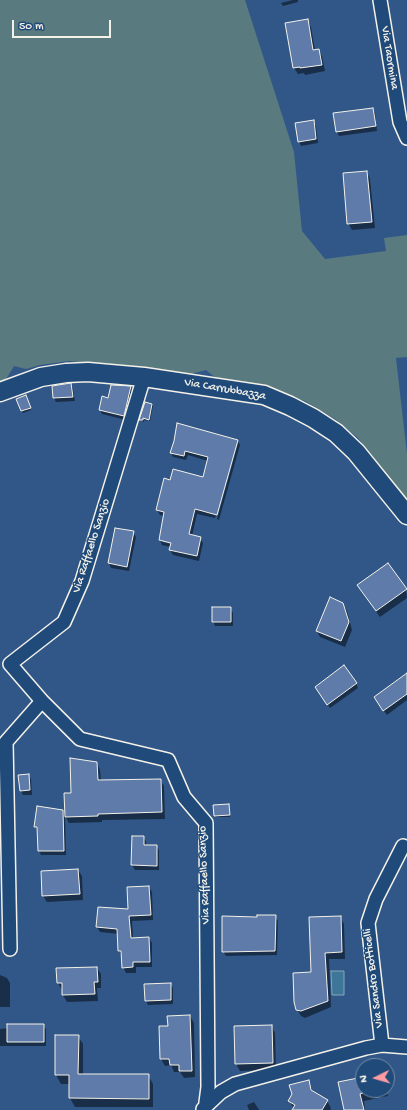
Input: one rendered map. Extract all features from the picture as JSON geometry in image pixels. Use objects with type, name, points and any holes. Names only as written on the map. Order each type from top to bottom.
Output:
[{"type":"main road","name":"Via Carrubbazza","points":[[0,392],[41,377],[66,373],[88,372],[144,377],[264,395],[313,418],[336,433],[356,452],[407,515]]},
{"type":"street","name":"Via Taormina","points":[[380,0],[400,122],[407,138]]},
{"type":"street","name":"Via Raffaello Sanzio","points":[[144,377],[82,581],[64,622],[5,664],[80,739],[168,760],[184,797],[206,823],[208,1087],[203,1109]]},
{"type":"street","points":[[10,949],[4,828],[6,742],[42,702]]},
{"type":"street","name":"Via Sandro Botticelli","points":[[382,1045],[368,923],[376,899],[403,846]]},
{"type":"street","points":[[203,1109],[221,1092],[235,1084],[359,1050],[382,1045],[407,1046]]},
{"type":"green space","points":[[0,0],[245,0],[294,152],[302,231],[325,259],[386,251],[384,238],[407,235],[407,357],[396,358],[407,454],[407,500],[358,438],[335,419],[305,401],[278,392],[216,378],[206,370],[191,374],[69,361],[40,365],[26,369],[14,366],[5,381],[0,383]]},
{"type":"water","points":[[331,971],[344,971],[344,995],[332,995]]},
{"type":"building","points":[[308,19],[313,50],[319,49],[322,65],[293,68],[285,23]]},
{"type":"building","points":[[373,108],[376,126],[336,132],[333,113]]},
{"type":"building","points":[[314,120],[316,139],[298,142],[295,123]]},
{"type":"building","points":[[367,171],[372,222],[347,224],[343,173]]},
{"type":"building","points":[[71,383],[73,397],[53,398],[52,386]]},
{"type":"building","points":[[111,385],[131,386],[124,416],[99,410],[102,396],[108,398]]},
{"type":"building","points":[[26,395],[31,408],[21,411],[16,399]]},
{"type":"building","points":[[145,402],[152,404],[149,420],[143,418],[143,420],[139,420]]},
{"type":"building","points":[[177,423],[238,440],[217,515],[195,509],[189,534],[201,537],[197,556],[169,550],[171,543],[159,540],[164,512],[156,510],[164,478],[170,480],[173,469],[203,477],[208,457],[185,451],[184,456],[170,453]]},
{"type":"building","points":[[115,528],[134,531],[127,567],[108,563]]},
{"type":"building","points":[[388,563],[407,589],[376,611],[357,585]]},
{"type":"building","points":[[330,597],[343,603],[349,622],[341,641],[316,631]]},
{"type":"building","points":[[212,607],[231,607],[231,622],[212,622]]},
{"type":"building","points":[[344,665],[357,683],[327,705],[315,687]]},
{"type":"building","points":[[407,673],[407,694],[383,711],[374,697]]},
{"type":"building","points":[[70,758],[97,762],[98,780],[161,779],[162,812],[98,814],[98,816],[65,817],[64,793],[71,793]]},
{"type":"building","points":[[29,774],[30,790],[20,791],[18,775]]},
{"type":"building","points":[[229,804],[230,815],[214,816],[213,805]]},
{"type":"building","points":[[37,806],[63,810],[64,851],[38,851],[37,827],[34,827]]},
{"type":"building","points":[[132,836],[144,836],[144,845],[157,845],[157,866],[131,865]]},
{"type":"building","points":[[78,869],[80,894],[42,896],[41,871]]},
{"type":"building","points":[[149,886],[151,915],[129,916],[131,938],[149,937],[150,962],[133,962],[133,967],[122,968],[121,951],[118,951],[117,929],[96,927],[98,907],[128,909],[127,887]]},
{"type":"building","points":[[257,915],[276,915],[275,951],[222,952],[222,916],[257,917]]},
{"type":"building","points":[[341,916],[342,952],[325,953],[328,1001],[301,1011],[296,1010],[294,1002],[293,973],[311,972],[309,917]]},
{"type":"building","points":[[97,967],[98,982],[94,982],[95,994],[62,995],[62,983],[57,983],[56,968]]},
{"type":"building","points":[[171,983],[171,1000],[145,1001],[144,984]]},
{"type":"building","points":[[190,1015],[192,1071],[179,1071],[179,1065],[170,1065],[169,1059],[160,1059],[159,1026],[168,1026],[167,1016]]},
{"type":"building","points":[[7,1024],[44,1024],[44,1042],[7,1042]]},
{"type":"building","points":[[272,1025],[273,1063],[235,1064],[234,1026]]},
{"type":"building","points":[[55,1035],[79,1035],[78,1074],[149,1074],[149,1099],[69,1098],[69,1075],[55,1075]]},
{"type":"building","points":[[355,1079],[355,1098],[361,1098],[364,1110],[344,1110],[338,1082]]},
{"type":"building","points":[[309,1080],[311,1090],[328,1100],[322,1110],[292,1110],[295,1105],[288,1101],[292,1094],[289,1085]]}]
